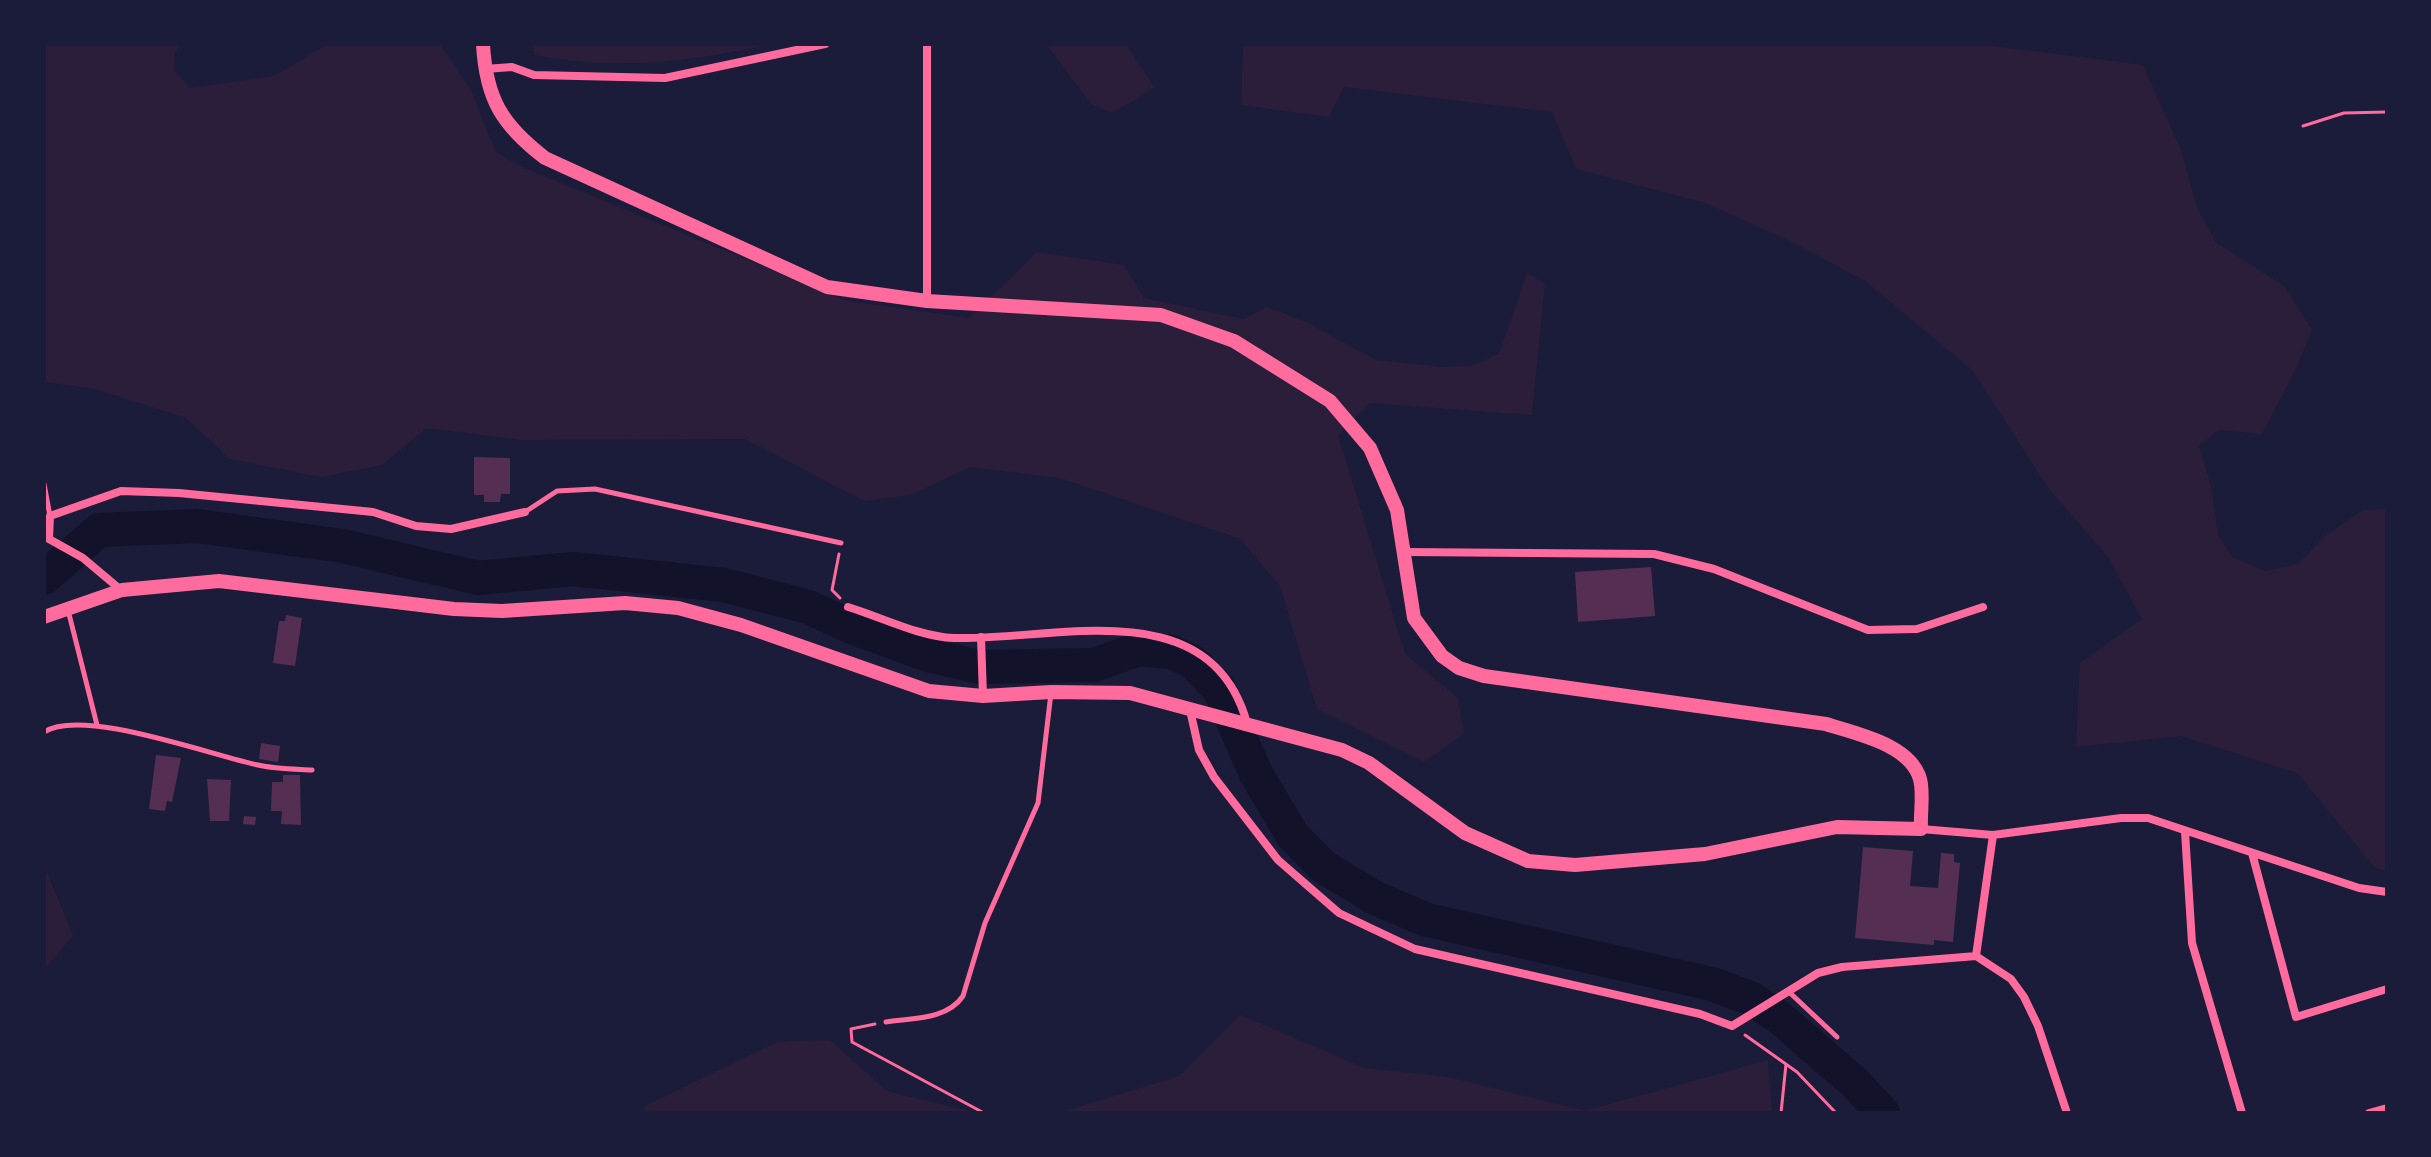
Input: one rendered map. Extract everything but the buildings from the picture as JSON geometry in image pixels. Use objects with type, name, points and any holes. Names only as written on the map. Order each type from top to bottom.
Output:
[{"type":"street","points":[[483,44],[484,69],[494,104],[514,135],[545,158],[827,287],[927,301],[1161,315],[1234,341],[1330,401],[1370,448],[1397,510],[1414,618],[1429,642],[1459,668],[1484,676],[1826,724],[1877,742],[1908,758],[1920,779],[1921,829]]},
{"type":"street","points":[[484,69],[512,67],[534,75],[665,78],[825,44]]},
{"type":"street","points":[[927,44],[927,301]]},
{"type":"street","points":[[122,590],[83,558],[50,541],[50,516],[121,491],[179,493],[373,512],[416,526],[451,529],[525,512]]},
{"type":"street","points":[[1404,552],[1654,554],[1714,569],[1868,630],[1917,629],[1983,607]]},
{"type":"street","points":[[44,617],[122,590],[219,581],[454,609],[502,611],[614,603],[678,608],[741,625],[929,691],[983,689],[1130,693],[1342,750],[1369,763],[1465,833],[1528,861],[1575,865],[1705,854],[1837,827],[1993,835],[2121,818],[2148,818],[2359,888],[2387,892]]},
{"type":"street","points":[[848,607],[935,635],[981,640],[1145,631],[1178,640],[1206,658],[1228,681],[1242,704],[1247,723]]},
{"type":"street","points":[[981,640],[983,689]]},
{"type":"street","points":[[1184,708],[1199,750],[1214,777],[1278,860],[1339,913],[1415,949],[1700,1014],[1732,1026],[1818,973],[1842,967],[1976,956],[2011,979],[2024,997],[2038,1026],[2067,1113]]},
{"type":"street","points":[[2185,832],[2192,943],[2242,1113]]},
{"type":"street","points":[[1976,956],[1993,835]]},
{"type":"street","points":[[2252,853],[2296,1017],[2387,989]]},
{"type":"street","points":[[2369,1113],[2387,1108]]},
{"type":"lane","points":[[44,484],[50,516]]},
{"type":"lane","points":[[525,512],[557,491],[595,489],[841,543]]},
{"type":"lane","points":[[67,607],[97,725]]},
{"type":"lane","points":[[886,1022],[940,1014],[957,1005],[963,996],[985,923],[1038,803],[1051,692]]},
{"type":"lane","points":[[44,732],[69,722],[97,725],[261,766],[312,770]]},
{"type":"lane","points":[[1787,990],[1837,1037]]},
{"type":"path","points":[[2303,126],[2344,113],[2387,112]]},
{"type":"path","points":[[832,590],[837,561]]},
{"type":"path","points":[[886,1022],[851,1029],[852,1042],[984,1113]]},
{"type":"path","points":[[1732,1026],[1786,1064],[1836,1113]]},
{"type":"path","points":[[1781,1113],[1786,1064]]},
{"type":"shaded area","points":[[44,44],[181,44],[174,54],[175,71],[190,88],[274,76],[328,44],[440,44],[471,90],[496,152],[522,167],[847,301],[969,318],[1037,252],[1124,265],[1144,298],[1243,319],[1267,307],[1306,322],[1376,360],[1442,367],[1471,366],[1499,354],[1527,273],[1545,283],[1532,415],[1370,403],[1338,435],[1405,654],[1458,698],[1464,734],[1424,762],[1317,709],[1280,586],[1240,539],[1060,478],[970,467],[911,495],[864,501],[745,439],[523,440],[427,428],[382,465],[321,477],[230,459],[186,418],[95,389],[44,382]]},
{"type":"shaded area","points":[[533,44],[772,44],[682,60],[595,63],[534,55]]},
{"type":"shaded area","points":[[1046,44],[1126,44],[1155,88],[1112,113],[1091,104]]},
{"type":"shaded area","points":[[1243,44],[1977,44],[2143,65],[2181,150],[2198,210],[2216,242],[2284,286],[2312,330],[2298,365],[2262,434],[2219,430],[2199,446],[2211,485],[2218,535],[2232,557],[2265,571],[2298,564],[2325,536],[2363,510],[2387,509],[2387,871],[2376,869],[2297,773],[2181,736],[2076,747],[2080,663],[2142,619],[2108,557],[2049,489],[1972,370],[1865,281],[1792,242],[1705,203],[1576,169],[1552,112],[1344,87],[1329,117],[1241,105]]},
{"type":"shaded area","points":[[44,865],[73,935],[46,968],[44,968]]},
{"type":"shaded area","points":[[1240,1015],[1365,1068],[1448,1077],[1585,1111],[1768,1060],[1772,1113],[1059,1113],[1179,1076]]},
{"type":"shaded area","points":[[830,1040],[887,1091],[977,1113],[644,1113],[645,1106],[777,1042]]},
{"type":"waterway","points":[[44,578],[99,530],[197,526],[343,546],[478,578],[573,569],[724,585],[808,607],[854,628],[931,656],[980,667],[1094,665],[1139,649],[1172,652],[1194,663],[1219,689],[1256,774],[1293,836],[1324,867],[1375,898],[1427,920],[1712,984],[1752,999],[1780,1018],[1855,1083],[1883,1113]]}]
